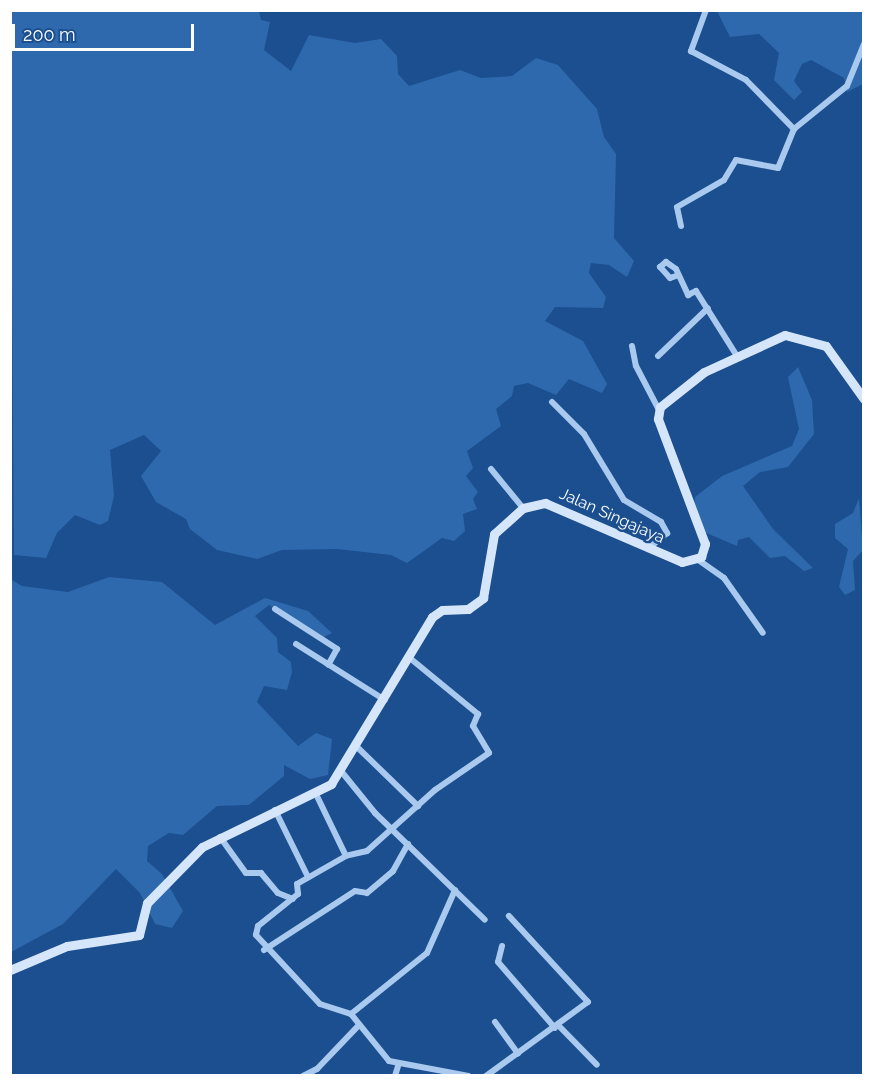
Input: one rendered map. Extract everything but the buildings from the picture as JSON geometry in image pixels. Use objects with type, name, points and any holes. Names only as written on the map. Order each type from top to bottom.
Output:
[{"type":"street","points":[[706,10],[691,51],[747,80],[794,129]]},
{"type":"street","points":[[681,226],[677,207],[724,180],[736,160],[778,168],[794,129],[846,86],[864,44]]},
{"type":"street","points":[[676,276],[688,295],[696,291],[737,356]]},
{"type":"street","points":[[658,356],[708,308]]},
{"type":"street","points":[[659,410],[704,372],[780,335],[821,343],[841,362],[864,399]]},
{"type":"street","points":[[632,346],[636,366],[659,410],[663,439],[705,544],[696,559],[724,578],[763,633]]},
{"type":"street","points":[[552,402],[584,434],[624,500],[661,522],[667,533],[650,548]]},
{"type":"street","points":[[10,970],[67,946],[139,935],[147,903],[202,847],[220,836],[315,792],[341,771],[355,745],[411,659],[435,614],[468,609],[483,598],[494,534],[523,508],[491,468]]},
{"type":"street","name":"Jalan Singajaya","points":[[523,508],[545,503],[682,562],[696,559]]},
{"type":"street","points":[[275,609],[337,649],[328,665]]},
{"type":"street","points":[[296,644],[385,700]]},
{"type":"street","points":[[411,659],[475,711],[478,717],[472,726],[489,749],[418,806],[394,832],[362,854],[346,856],[297,884],[293,899],[258,926],[264,950],[298,975],[320,1004],[351,1014],[398,1066],[468,1076]]},
{"type":"street","points":[[355,745],[418,806]]},
{"type":"street","points":[[341,771],[394,832],[485,920]]},
{"type":"street","points":[[315,792],[346,856]]},
{"type":"street","points":[[275,810],[308,878]]},
{"type":"street","points":[[220,836],[246,873],[261,873],[278,893],[293,899]]},
{"type":"street","points":[[264,950],[355,891],[367,893],[393,871],[408,844]]},
{"type":"street","points":[[351,1014],[427,952],[455,890]]},
{"type":"street","points":[[486,1076],[557,1027],[588,1002],[509,916]]},
{"type":"street","points":[[502,946],[498,962],[557,1027],[597,1065]]},
{"type":"street","points":[[495,1022],[518,1054]]},
{"type":"street","points":[[303,1076],[317,1070],[359,1025]]},
{"type":"street","points":[[394,1076],[398,1066]]},
{"type":"shaded area","points":[[10,11],[259,11],[261,20],[270,22],[264,50],[291,71],[309,35],[355,43],[381,39],[397,56],[398,74],[409,86],[460,70],[481,78],[512,76],[536,58],[558,65],[597,109],[604,137],[616,154],[614,238],[634,261],[627,277],[609,265],[591,263],[589,273],[606,297],[603,308],[555,307],[545,321],[583,341],[607,384],[602,393],[569,379],[556,395],[528,383],[514,386],[512,396],[496,409],[501,426],[467,451],[473,468],[466,476],[478,492],[473,499],[477,509],[463,514],[465,531],[454,541],[442,538],[407,563],[391,555],[337,549],[282,550],[257,559],[217,550],[190,529],[186,519],[156,502],[141,476],[161,451],[144,435],[110,450],[114,496],[108,521],[100,525],[75,515],[57,533],[46,558],[14,555]]},
{"type":"shaded area","points":[[717,11],[863,11],[863,84],[847,92],[844,78],[811,60],[802,64],[794,81],[802,92],[794,100],[774,80],[779,53],[759,34],[730,37]]},
{"type":"shaded area","points":[[798,367],[812,400],[814,434],[788,467],[760,472],[743,486],[773,529],[813,568],[804,571],[785,556],[770,558],[749,537],[738,540],[737,546],[704,532],[694,508],[695,497],[722,476],[792,446],[799,429],[788,377]]},
{"type":"shaded area","points":[[859,498],[863,550],[853,561],[855,590],[845,595],[839,587],[848,549],[835,538],[835,524],[853,513]]},
{"type":"shaded area","points":[[109,577],[162,582],[215,625],[265,598],[308,611],[332,633],[324,637],[269,605],[255,616],[277,638],[278,652],[291,662],[292,672],[287,690],[264,686],[257,702],[298,746],[316,733],[332,739],[328,775],[310,779],[284,765],[284,776],[249,805],[217,806],[183,835],[169,833],[148,846],[147,861],[162,874],[183,911],[172,928],[155,924],[140,893],[116,869],[63,924],[11,952],[10,579],[22,586],[68,592]]}]
